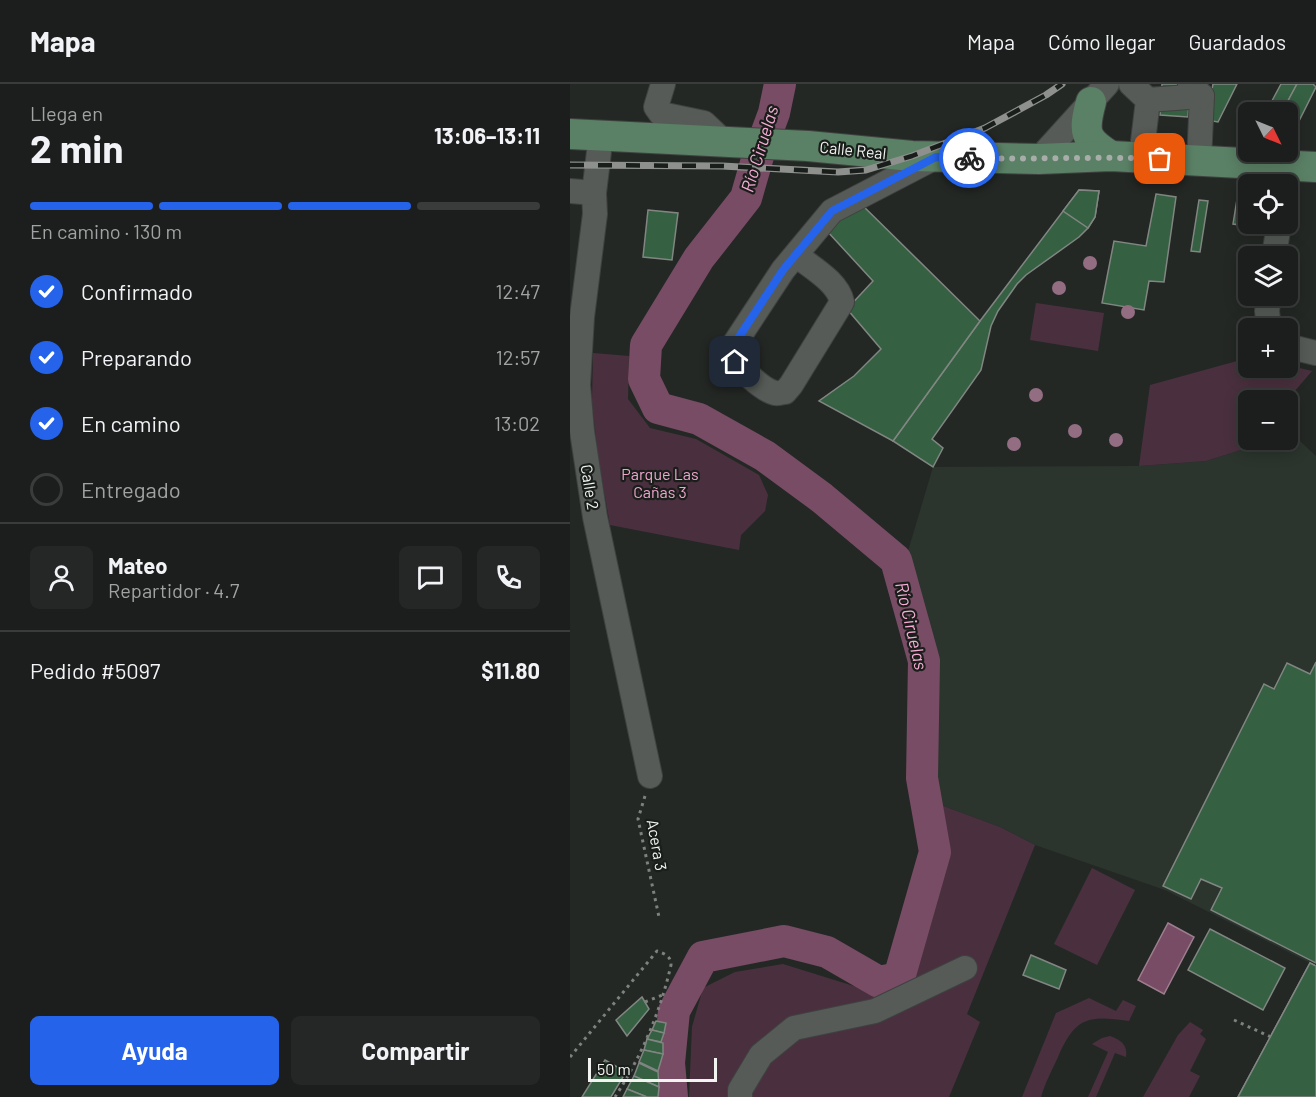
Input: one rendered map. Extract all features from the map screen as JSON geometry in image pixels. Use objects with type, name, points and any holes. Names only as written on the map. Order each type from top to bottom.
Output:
[{"type":"main road","points":[[1099,93],[1085,126],[1088,137],[1095,146],[1111,156]]},
{"type":"main road","name":"Calle Real","points":[[570,134],[808,146],[936,157],[1039,159],[1111,156],[1199,161],[1296,172]]},
{"type":"street","points":[[663,84],[656,107],[661,114],[704,123],[724,141]]},
{"type":"street","points":[[1141,158],[1139,92],[1196,90],[1199,161]]},
{"type":"street","points":[[1039,159],[1099,93]]},
{"type":"street","name":"Calle 2","points":[[601,135],[582,192],[595,214],[582,317],[578,385],[582,431],[595,517],[650,776]]},
{"type":"street","points":[[796,255],[835,286],[842,302],[791,385],[785,392],[774,393],[757,382],[735,362],[731,354],[733,346],[783,270],[832,211],[936,157]]},
{"type":"street","points":[[1298,349],[1316,353]]},
{"type":"street","points":[[740,1097],[740,1090],[760,1055],[794,1028],[875,1011],[965,968]]},
{"type":"path","name":"Acera 3","points":[[650,776],[638,819],[659,917]]},
{"type":"path","points":[[570,1057],[657,951],[667,955],[671,965],[665,994],[640,1055],[615,1097]]},
{"type":"path","points":[[645,1002],[665,994]]},
{"type":"path","points":[[1234,1020],[1271,1037]]},
{"type":"shaded area","points":[[1298,441],[1316,456],[1316,966],[1165,890],[1035,845],[1000,827],[938,804],[936,680],[908,551],[933,467],[1139,466],[1206,461],[1241,450],[1298,450]]},
{"type":"shaded area","points":[[1168,923],[1194,937],[1164,994],[1138,980]]},
{"type":"green space","points":[[1036,303],[1104,313],[1098,351],[1030,340]]},
{"type":"green space","name":"Parque Las Cañas 3","points":[[593,353],[629,356],[628,399],[650,428],[696,439],[759,475],[768,495],[765,511],[741,535],[739,550],[610,525],[598,456],[592,401]]},
{"type":"green space","points":[[1238,361],[1238,378],[1298,378],[1298,368],[1312,371],[1296,390],[1238,390],[1238,450],[1241,450],[1206,461],[1139,466],[1150,385]]},
{"type":"green space","points":[[938,804],[1000,827],[1035,845],[967,1014],[980,1022],[949,1097],[689,1097],[692,1027],[703,988],[735,972],[783,964],[905,1002],[945,850]]},
{"type":"green space","points":[[1092,868],[1135,890],[1097,965],[1054,944]]},
{"type":"green space","points":[[1089,998],[1116,1011],[1123,1000],[1136,1006],[1129,1021],[1093,1019],[1077,1027],[1064,1044],[1041,1097],[1022,1097],[1056,1013]]},
{"type":"green space","points":[[1190,1022],[1203,1030],[1200,1034],[1206,1039],[1190,1071],[1200,1076],[1189,1097],[1143,1097],[1178,1035]]},
{"type":"green space","points":[[1110,1036],[1123,1044],[1126,1057],[1115,1053],[1096,1097],[1088,1097],[1108,1052],[1092,1044]]},
{"type":"building","points":[[1162,84],[1190,84],[1188,117],[1160,115]]},
{"type":"building","points":[[1213,84],[1237,84],[1218,122],[1206,120]]},
{"type":"building","points":[[1281,84],[1297,84],[1287,102],[1271,102]]},
{"type":"building","points":[[1297,84],[1313,84],[1316,87],[1298,123],[1298,102],[1287,102]]},
{"type":"building","points":[[1079,190],[1099,191],[1095,217],[1079,237],[1026,275],[998,311],[991,326],[981,370],[932,439],[943,448],[933,467],[893,441]]},
{"type":"building","points":[[1079,190],[1099,191],[1095,217],[1088,228],[1063,211]]},
{"type":"building","points":[[1238,193],[1238,225],[1233,224]]},
{"type":"building","points":[[1156,194],[1176,197],[1164,282],[1149,281],[1144,310],[1102,303],[1114,241],[1146,246]]},
{"type":"building","points":[[1199,200],[1208,201],[1200,252],[1191,251]]},
{"type":"building","points":[[858,201],[980,321],[893,441],[819,401],[854,376],[881,349],[847,309],[873,281],[827,231]]},
{"type":"building","points":[[648,210],[678,213],[672,260],[643,257]]},
{"type":"building","points":[[1316,662],[1316,963],[1211,910],[1222,888],[1201,879],[1191,899],[1163,886],[1264,684],[1274,689],[1287,663],[1310,674]]},
{"type":"building","points":[[1210,929],[1285,968],[1263,1010],[1188,970]]},
{"type":"building","points":[[1031,955],[1066,970],[1059,989],[1023,975]]},
{"type":"building","points":[[1310,963],[1316,966],[1316,1097],[1238,1097]]},
{"type":"building","points":[[1310,963],[1316,966],[1316,1097],[1238,1097]]},
{"type":"building","points":[[642,997],[649,1009],[627,1036],[616,1020]]},
{"type":"building","points":[[656,1021],[666,1023],[664,1033],[652,1030]]},
{"type":"building","points":[[652,1030],[664,1033],[661,1042],[647,1039]]},
{"type":"building","points":[[647,1039],[663,1043],[663,1054],[644,1050]]},
{"type":"building","points":[[644,1050],[663,1054],[658,1071],[639,1062]]},
{"type":"building","points":[[605,1060],[626,1072],[611,1097],[582,1097]]},
{"type":"building","points":[[639,1063],[658,1072],[659,1087],[634,1076]]},
{"type":"building","points":[[634,1076],[659,1087],[658,1097],[647,1097],[627,1089]]},
{"type":"building","points":[[627,1089],[647,1097],[623,1097]]},
{"type":"waterway","name":"Río Ciruelas","points":[[672,1097],[669,1063],[674,1011],[703,957],[784,941],[827,952],[879,982],[899,978],[935,852],[922,778],[924,661],[896,560],[822,498],[765,456],[699,419],[658,408],[644,379],[646,345],[699,258],[746,198],[774,113],[780,84]]},
{"type":"railway","points":[[570,165],[722,166],[838,172],[866,170],[912,156],[985,128],[1062,84]]},
{"type":"way so far","points":[[969,158],[1039,159],[1111,156],[1160,159]]},
{"type":"route","points":[[735,362],[731,354],[733,346],[783,270],[832,211],[936,157],[969,158]]}]
